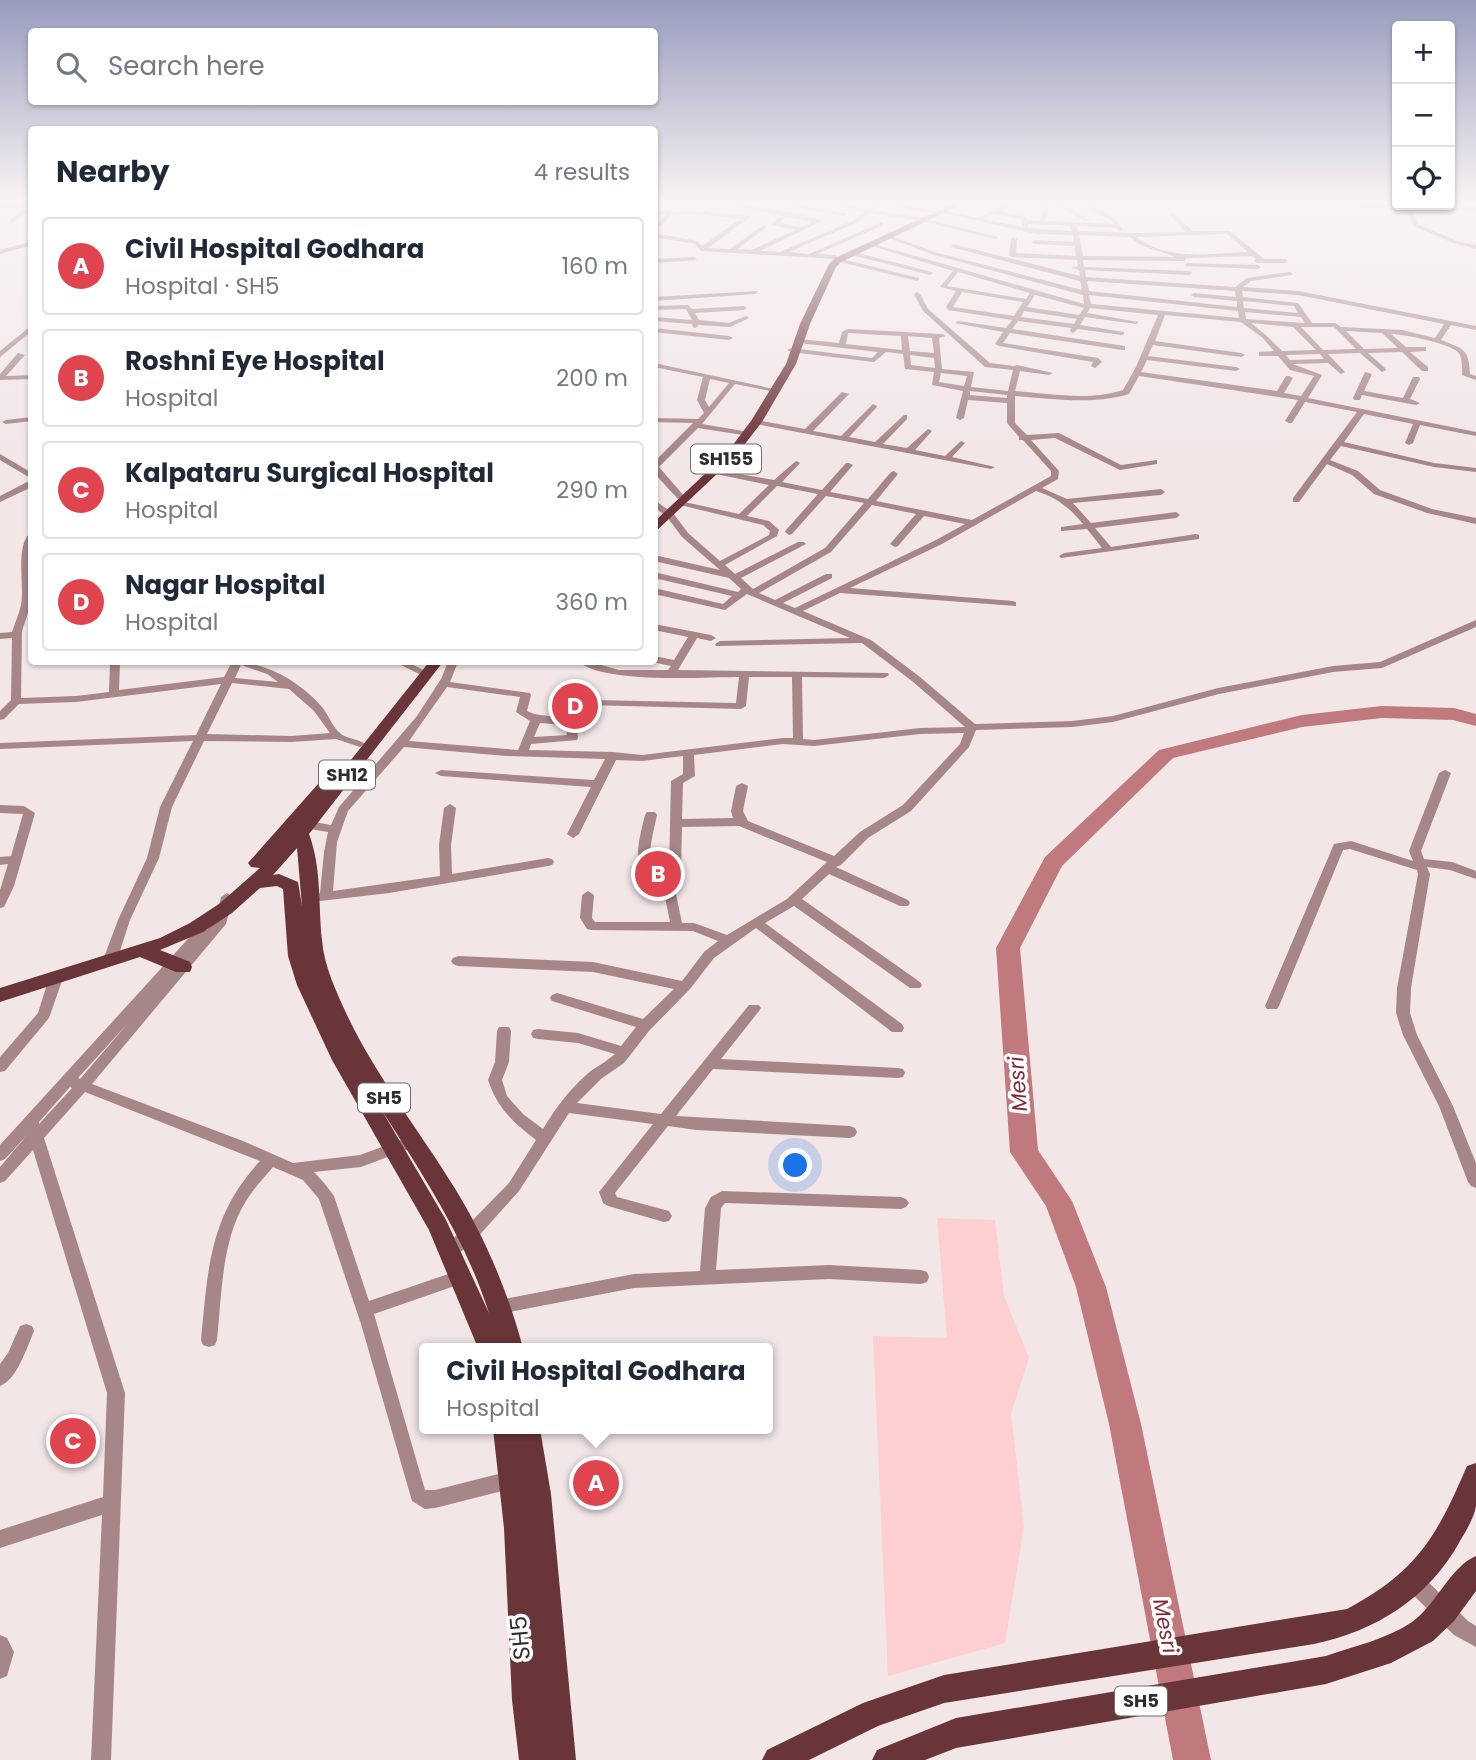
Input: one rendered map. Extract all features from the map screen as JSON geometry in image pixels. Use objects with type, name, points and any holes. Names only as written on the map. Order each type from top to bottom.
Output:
[{"type":"main road","name":"SH155","points":[[680,500],[714,471],[756,422],[823,286]]},
{"type":"main road","name":"SH155","points":[[658,524],[740,433],[783,372]]},
{"type":"main road","name":"SH155","points":[[658,519],[667,513]]},
{"type":"main road","name":"SH5","points":[[0,984],[141,950],[190,933],[228,901],[301,827],[359,744],[427,667]]},
{"type":"main road","name":"SH12","points":[[301,827],[427,667]]},
{"type":"main road","name":"SH5","points":[[301,827],[317,897],[315,956],[325,988],[463,1276],[488,1343]]},
{"type":"main road","name":"SH5","points":[[0,995],[56,978],[112,956],[279,880],[292,886],[299,965],[331,1040],[403,1146],[448,1196],[484,1269],[510,1343]]},
{"type":"main road","points":[[141,950],[178,966]]},
{"type":"main road","name":"SH5","points":[[507,1434],[523,1477],[561,1760]]},
{"type":"main road","name":"SH5","points":[[527,1434],[517,1528],[526,1700],[534,1760]]},
{"type":"main road","name":"SH5","points":[[777,1760],[873,1713],[944,1689],[1314,1630],[1355,1620],[1394,1597],[1443,1547],[1461,1518],[1476,1475]]},
{"type":"main road","name":"SH5","points":[[887,1760],[956,1733],[1326,1670],[1391,1649],[1423,1631],[1444,1611],[1476,1569]]},
{"type":"street","points":[[944,286],[993,296],[1030,297],[1161,314],[1295,325],[1336,325],[1383,331],[1437,341],[1463,351],[1466,355],[1466,375],[1476,378]]},
{"type":"street","points":[[979,293],[984,286]]},
{"type":"street","points":[[1004,286],[1030,297]]},
{"type":"street","points":[[1059,286],[1085,293],[1154,300],[1240,298],[1298,304],[1310,325]]},
{"type":"street","points":[[1058,357],[1088,306],[1084,286]]},
{"type":"street","points":[[1154,300],[1156,286]]},
{"type":"street","points":[[1193,286],[1194,317]]},
{"type":"street","points":[[1210,286],[1298,293],[1476,326]]},
{"type":"street","points":[[1238,288],[1243,321],[1295,369],[1318,375],[1289,421]]},
{"type":"street","points":[[960,290],[949,308],[1122,332]]},
{"type":"street","points":[[658,299],[755,292]]},
{"type":"street","points":[[917,294],[920,304],[988,365],[1049,373]]},
{"type":"street","points":[[975,326],[993,296]]},
{"type":"street","points":[[1030,297],[999,344],[1058,357],[1095,360],[1098,362],[1095,366]]},
{"type":"street","points":[[1194,301],[1303,315]]},
{"type":"street","points":[[658,308],[686,306],[696,321]]},
{"type":"street","points":[[690,311],[744,308]]},
{"type":"street","points":[[1024,309],[1136,322]]},
{"type":"street","points":[[935,335],[938,356],[937,384],[967,393],[1011,397],[1114,397],[1128,389],[1161,314]]},
{"type":"street","points":[[658,319],[734,325],[746,318]]},
{"type":"street","points":[[690,334],[696,321]]},
{"type":"street","points":[[1437,341],[1448,322]]},
{"type":"street","points":[[958,323],[1122,348]]},
{"type":"street","points":[[1045,337],[1053,323]]},
{"type":"street","points":[[1295,325],[1341,372]]},
{"type":"street","points":[[1336,325],[1382,370]]},
{"type":"street","points":[[0,355],[28,330]]},
{"type":"street","points":[[658,330],[729,338]]},
{"type":"street","points":[[842,346],[846,331],[953,335]]},
{"type":"street","points":[[1383,331],[1425,369]]},
{"type":"street","points":[[795,347],[874,360],[879,350],[874,332]]},
{"type":"street","points":[[904,334],[908,367],[971,373],[960,418]]},
{"type":"street","points":[[1149,342],[1241,355]]},
{"type":"street","points":[[795,347],[842,346],[938,356]]},
{"type":"street","points":[[796,611],[975,523],[1055,477],[1055,471],[1011,423],[1013,367],[1018,348]]},
{"type":"street","points":[[1262,354],[1423,349]]},
{"type":"street","points":[[0,355],[28,355]]},
{"type":"street","points":[[21,355],[0,379],[28,377]]},
{"type":"street","points":[[1143,357],[1236,369]]},
{"type":"street","points":[[1287,362],[1330,361]]},
{"type":"street","points":[[658,366],[770,389]]},
{"type":"street","points":[[1135,373],[1304,398],[1476,434]]},
{"type":"street","points":[[1353,408],[1367,374]]},
{"type":"street","points":[[707,377],[701,400],[708,413]]},
{"type":"street","points":[[1279,394],[1289,378]]},
{"type":"street","points":[[1405,401],[1416,379]]},
{"type":"street","points":[[658,463],[708,413],[733,382]]},
{"type":"street","points":[[1360,392],[1416,403]]},
{"type":"street","points":[[807,432],[845,394]]},
{"type":"street","points":[[843,439],[873,407]]},
{"type":"street","points":[[1296,500],[1363,410]]},
{"type":"street","points":[[877,445],[904,417]]},
{"type":"street","points":[[6,422],[28,419]]},
{"type":"street","points":[[658,420],[698,423],[740,433]]},
{"type":"street","points":[[676,447],[679,421]]},
{"type":"street","points":[[1409,443],[1418,421]]},
{"type":"street","points":[[756,422],[991,467]]},
{"type":"street","points":[[909,451],[928,431]]},
{"type":"street","points":[[1022,438],[1056,435],[1120,468],[1154,462]]},
{"type":"street","points":[[947,458],[961,443]]},
{"type":"street","points":[[1339,443],[1434,465],[1476,470]]},
{"type":"street","points":[[658,449],[676,447]]},
{"type":"street","points":[[0,456],[28,474]]},
{"type":"street","points":[[1326,461],[1355,473],[1377,492],[1430,511],[1476,521]]},
{"type":"street","points":[[741,517],[796,463]]},
{"type":"street","points":[[789,531],[849,466]]},
{"type":"street","points":[[714,471],[975,523]]},
{"type":"street","points":[[658,472],[680,500],[766,523],[776,532],[741,555],[719,565]]},
{"type":"street","points":[[658,592],[720,607],[729,606],[747,592],[828,550],[894,474]]},
{"type":"street","points":[[0,499],[28,485]]},
{"type":"street","points":[[1032,490],[1054,493],[1068,501],[1107,548]]},
{"type":"street","points":[[1068,501],[1161,492]]},
{"type":"street","points":[[658,505],[685,535],[747,592]]},
{"type":"street","points":[[895,544],[921,514]]},
{"type":"street","points":[[1064,529],[1176,515]]},
{"type":"street","points":[[1065,556],[1196,537]]},
{"type":"street","points":[[28,543],[28,574]]},
{"type":"street","points":[[658,559],[733,577],[801,544]]},
{"type":"street","points":[[671,595],[707,555]]},
{"type":"street","points":[[658,576],[747,592],[864,641],[916,679],[972,729]]},
{"type":"street","points":[[776,603],[829,576]]},
{"type":"street","points":[[838,591],[898,592],[944,599],[1013,604]]},
{"type":"street","points":[[16,701],[17,634],[28,606]]},
{"type":"street","points":[[399,743],[522,753],[642,758],[688,755],[754,745],[814,743],[920,731],[1072,724],[1112,719],[1218,691],[1334,669],[1382,664],[1476,623]]},
{"type":"street","points":[[658,628],[716,641],[864,641]]},
{"type":"street","points":[[0,636],[17,634]]},
{"type":"street","points":[[674,669],[694,635]]},
{"type":"street","points":[[658,662],[674,669]]},
{"type":"street","points":[[114,694],[115,665]]},
{"type":"street","points":[[112,956],[124,920],[153,858],[166,807],[201,738],[204,726],[237,665]]},
{"type":"street","points":[[249,665],[271,672],[291,686],[318,709],[337,736]]},
{"type":"street","points":[[452,665],[444,684],[343,810],[334,829],[317,897],[548,862]]},
{"type":"street","points":[[592,665],[609,672],[674,669],[744,675],[884,675]]},
{"type":"street","points":[[592,703],[741,706],[744,675]]},
{"type":"street","points":[[797,675],[798,742]]},
{"type":"street","points":[[2,713],[16,701],[114,694],[228,680],[291,686]]},
{"type":"street","points":[[444,684],[524,693],[528,697],[521,712],[535,719],[571,722],[573,738],[528,741]]},
{"type":"street","points":[[522,753],[536,724],[535,719]]},
{"type":"street","points":[[451,1250],[469,1235],[514,1187],[565,1107],[596,1075],[619,1059],[646,1025],[685,986],[709,955],[727,940],[794,900],[864,835],[892,819],[919,797],[965,745],[972,729]]},
{"type":"street","points":[[0,746],[201,738],[292,740],[337,736],[359,744]]},
{"type":"street","points":[[573,834],[613,755]]},
{"type":"street","points":[[677,927],[669,885],[675,870],[677,780],[689,776],[688,755]]},
{"type":"street","points":[[440,773],[596,784]]},
{"type":"street","points":[[1445,773],[1415,851],[1421,865],[1421,895],[1404,988],[1403,1013],[1410,1035],[1446,1106],[1476,1182]]},
{"type":"street","points":[[742,786],[736,815],[742,822],[833,865],[904,903]]},
{"type":"street","points":[[446,879],[445,845],[450,808]]},
{"type":"street","points":[[0,809],[24,810],[29,813],[8,886],[0,904]]},
{"type":"street","points":[[651,815],[643,843],[644,865],[651,878],[669,885]]},
{"type":"street","points":[[676,823],[742,822]]},
{"type":"street","points":[[301,827],[334,829]]},
{"type":"street","points":[[1272,1006],[1338,847],[1350,845],[1421,865],[1452,866],[1476,875]]},
{"type":"street","points":[[0,862],[15,859]]},
{"type":"street","points":[[588,895],[586,918],[591,926],[699,928],[727,940]]},
{"type":"street","points":[[794,900],[915,985]]},
{"type":"street","points":[[0,1177],[37,1137],[75,1083],[178,966],[222,921],[228,901]]},
{"type":"street","points":[[756,922],[897,1028]]},
{"type":"street","points":[[458,961],[593,967],[685,986]]},
{"type":"street","points":[[0,1068],[44,1015],[56,978]]},
{"type":"street","points":[[557,998],[646,1025]]},
{"type":"street","points":[[664,1216],[613,1202],[606,1196],[662,1121],[754,1008]]},
{"type":"street","points":[[504,1031],[502,1062],[495,1080],[501,1097],[507,1107],[545,1139]]},
{"type":"street","points":[[538,1034],[578,1038],[624,1052]]},
{"type":"street","points":[[708,1064],[898,1073]]},
{"type":"street","points":[[0,1155],[31,1119],[75,1083]]},
{"type":"street","points":[[75,1083],[308,1176],[326,1196],[365,1310],[418,1495],[425,1500],[435,1499],[523,1477]]},
{"type":"street","points":[[565,1107],[662,1121],[850,1132]]},
{"type":"street","points":[[31,1119],[117,1393],[101,1760]]},
{"type":"street","points":[[292,1169],[347,1164],[403,1146]]},
{"type":"street","points":[[209,1340],[217,1258],[223,1237],[238,1200],[271,1160]]},
{"type":"street","points":[[708,1276],[713,1208],[716,1201],[722,1197],[901,1203]]},
{"type":"street","points":[[365,1310],[484,1269]]},
{"type":"street","points":[[499,1307],[634,1281],[829,1272],[920,1278]]},
{"type":"street","points":[[0,1378],[14,1358],[26,1331]]},
{"type":"street","points":[[0,1539],[112,1503]]},
{"type":"street","points":[[1412,1580],[1461,1628],[1476,1637]]},
{"type":"street","points":[[0,1645],[4,1653],[0,1669]]},
{"type":"shaded area","points":[[937,1218],[995,1220],[1004,1296],[1029,1358],[1011,1414],[1024,1526],[1005,1643],[888,1676],[873,1336],[947,1338]]},
{"type":"waterway","name":"Mesri","points":[[1192,1760],[1125,1424],[1091,1287],[1058,1201],[1024,1152],[1008,948],[1053,862],[1166,754],[1302,721],[1382,712],[1454,714],[1476,720]]},
{"type":"place","name":"Nagar Hospital","points":[[575,706]]},
{"type":"place","name":"Roshni Eye Hospital","points":[[658,874]]},
{"type":"place","name":"Kalpataru Surgical Hospital","points":[[73,1441]]},
{"type":"place","name":"Civil Hospital Godhara","points":[[596,1483]]}]
